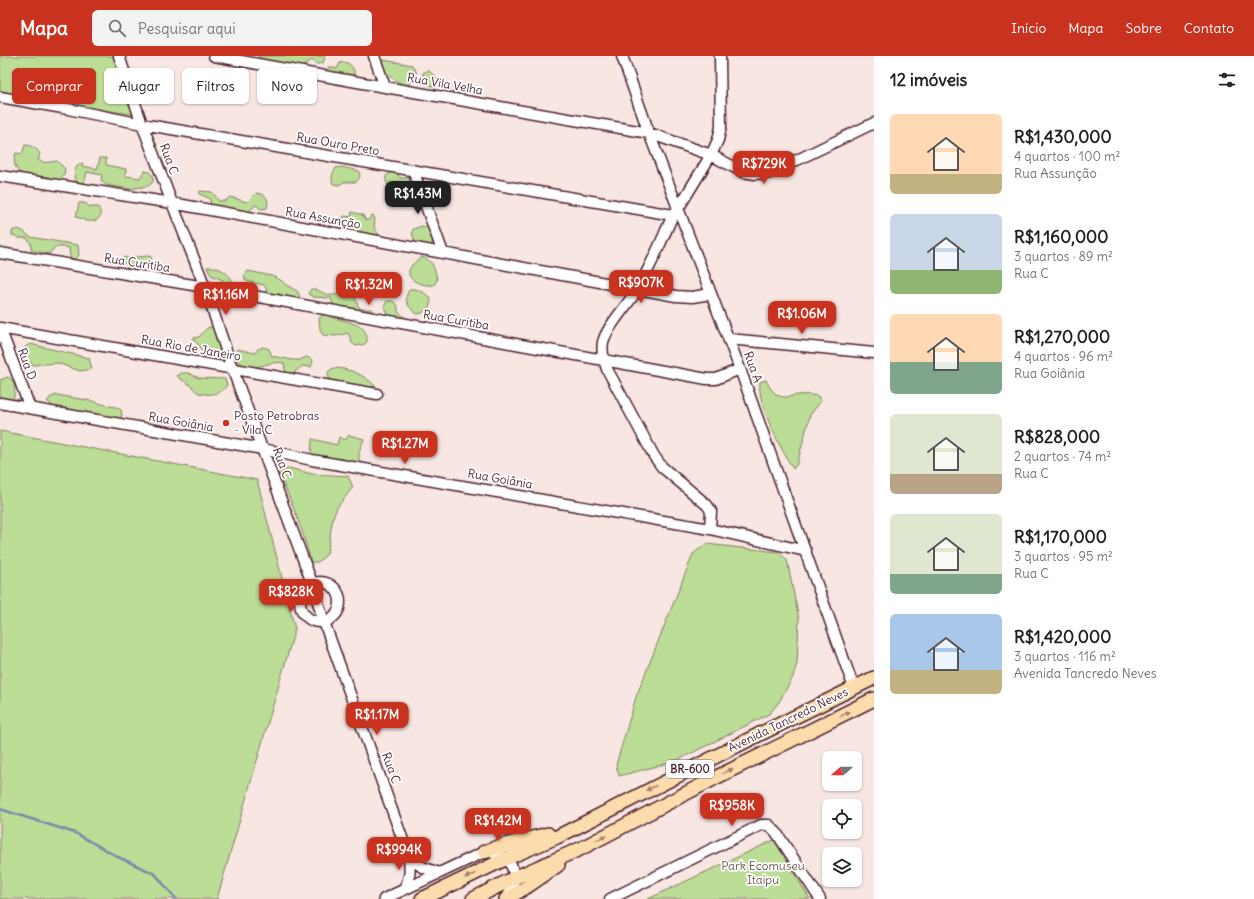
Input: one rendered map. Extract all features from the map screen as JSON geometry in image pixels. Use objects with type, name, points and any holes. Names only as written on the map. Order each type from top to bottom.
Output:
[{"type":"main road","name":"Avenida Tancredo Neves","points":[[422,899],[505,859],[557,837],[758,734],[874,678]]},
{"type":"main road","name":"Avenida Tancredo Neves","points":[[472,899],[514,878],[582,848],[717,777],[874,699]]},
{"type":"main road","points":[[484,852],[504,845],[575,827]]},
{"type":"main road","points":[[505,899],[528,886],[582,848]]},
{"type":"street","name":"Rua C","points":[[119,56],[142,124],[205,287],[232,368],[312,583],[324,622],[409,857],[410,871],[408,881],[403,890]]},
{"type":"street","name":"Rua Vila Velha","points":[[214,56],[649,132],[711,155],[743,172],[755,174],[770,173],[874,124]]},
{"type":"street","points":[[374,56],[385,87]]},
{"type":"street","name":"Rua A","points":[[622,56],[675,212],[711,294],[740,368],[854,688]]},
{"type":"street","points":[[710,529],[711,511],[707,505],[662,467],[654,456],[604,360],[602,350],[603,342],[607,333],[638,289],[675,212],[711,155],[718,140],[720,127],[720,56]]},
{"type":"street","name":"Rua Ouro Preto","points":[[0,97],[142,124],[413,170],[675,212]]},
{"type":"street","points":[[413,170],[443,253]]},
{"type":"street","name":"Rua Assunção","points":[[0,176],[172,203],[676,296],[692,297],[711,294]]},
{"type":"street","name":"Rua Curitiba","points":[[0,253],[205,287],[707,379],[720,378],[740,368]]},
{"type":"street","name":"Rua Rio de Janeiro","points":[[0,328],[377,394]]},
{"type":"street","name":"Rua D","points":[[0,328],[30,408]]},
{"type":"street","points":[[729,339],[874,353]]},
{"type":"street","name":"Rua Goiânia","points":[[0,403],[263,449],[312,460],[710,529],[806,551]]},
{"type":"street","points":[[320,582],[329,584],[337,590],[339,594],[340,604],[337,613],[330,620],[324,622],[311,620],[301,609],[301,595],[312,583],[320,582]]},
{"type":"street","points":[[610,899],[761,825],[769,825],[776,832],[820,899]]},
{"type":"street","points":[[384,899],[484,852],[492,851],[511,864],[514,878],[512,888],[505,899]]},
{"type":"street","points":[[409,857],[422,867],[439,873]]},
{"type":"green space","points":[[0,56],[117,56],[121,68],[104,68],[104,104],[133,104],[137,115],[65,104],[96,104],[96,68],[12,68],[12,96],[0,94]]},
{"type":"green space","points":[[258,56],[325,56],[323,63],[317,64],[312,60],[301,67],[295,68],[263,64]]},
{"type":"green space","points":[[383,60],[412,65],[416,71],[416,77],[410,84],[403,85],[391,77],[385,76],[382,71]]},
{"type":"green space","points":[[345,62],[351,65],[354,70],[351,80],[325,71],[329,67],[337,69],[340,63]]},
{"type":"green space","points":[[428,70],[437,78],[438,81],[435,86],[430,86],[424,81],[423,73]]},
{"type":"green space","points":[[25,145],[33,147],[39,152],[40,154],[38,160],[45,162],[57,161],[65,169],[64,175],[60,180],[54,180],[50,177],[36,179],[31,178],[18,171],[15,164],[16,153],[22,154]]},
{"type":"green space","points":[[100,158],[106,158],[106,165],[126,169],[125,176],[140,178],[144,171],[149,172],[153,176],[153,182],[148,186],[130,189],[106,185],[101,180],[102,175],[87,172],[84,183],[78,184],[75,180],[74,174],[78,165],[83,163],[82,166],[97,169]]},
{"type":"green space","points":[[342,167],[359,171],[360,177],[356,182],[344,182],[339,185],[333,184],[332,177],[336,168]]},
{"type":"green space","points":[[392,172],[395,172],[401,178],[412,179],[411,185],[403,184],[391,188],[388,186],[386,176]]},
{"type":"green space","points":[[200,191],[212,192],[219,201],[225,201],[230,197],[247,202],[256,193],[266,197],[268,205],[267,208],[261,209],[256,205],[248,212],[213,210],[209,198],[199,194]]},
{"type":"green space","points":[[79,203],[85,203],[90,207],[98,207],[100,217],[96,220],[85,221],[76,217]]},
{"type":"green space","points":[[352,212],[363,215],[365,220],[369,220],[373,215],[375,219],[374,227],[382,240],[363,232],[347,231],[343,227],[342,221],[344,216],[351,217]]},
{"type":"green space","points":[[422,226],[430,229],[434,240],[431,245],[421,246],[415,242],[412,233],[413,229]]},
{"type":"green space","points":[[18,229],[30,237],[78,245],[79,255],[76,259],[72,259],[69,248],[65,247],[55,247],[49,254],[31,250],[31,244],[27,238],[19,238],[12,235],[12,231]]},
{"type":"green space","points":[[148,256],[151,257],[152,260],[150,263],[141,264],[142,267],[139,272],[134,270],[132,265],[125,264],[122,258],[125,257],[130,259]]},
{"type":"green space","points":[[422,257],[429,260],[434,269],[437,280],[434,285],[421,284],[410,277],[410,268]]},
{"type":"green space","points":[[207,267],[220,269],[231,278],[234,286],[223,283],[223,280],[211,275]]},
{"type":"green space","points":[[248,271],[272,276],[282,281],[297,291],[300,297],[296,301],[284,300],[279,293],[279,298],[263,294],[267,290],[264,285],[246,281],[244,276]]},
{"type":"green space","points":[[311,289],[318,290],[328,295],[349,293],[355,298],[360,309],[372,309],[375,313],[373,317],[336,309],[331,298],[313,297],[308,294]]},
{"type":"green space","points":[[410,289],[422,291],[431,299],[429,307],[425,311],[417,314],[411,309],[406,299]]},
{"type":"green space","points":[[387,301],[393,301],[398,306],[398,312],[407,319],[405,322],[387,316],[387,311],[384,306]]},
{"type":"green space","points":[[325,314],[330,317],[358,325],[366,334],[367,341],[365,344],[356,346],[351,342],[348,333],[336,336],[323,335],[320,330],[319,318]]},
{"type":"green space","points":[[207,328],[214,328],[225,357],[222,363],[202,359],[201,348],[193,338],[199,337]]},
{"type":"green space","points":[[30,344],[89,358],[92,369],[80,371],[57,363],[34,365],[24,359],[25,347]]},
{"type":"green space","points":[[263,347],[269,349],[272,356],[292,360],[300,360],[306,357],[309,358],[313,361],[311,367],[302,366],[289,375],[285,370],[284,363],[279,362],[257,367],[248,367],[236,360],[235,353],[237,349],[255,353],[258,349]]},
{"type":"green space","points":[[333,368],[345,369],[356,373],[367,379],[376,387],[365,389],[333,382],[329,378],[328,372]]},
{"type":"green space","points":[[182,373],[188,373],[199,378],[225,379],[227,385],[215,394],[199,393],[177,376]]},
{"type":"green space","points":[[8,377],[14,385],[15,391],[13,401],[0,398],[0,380]]},
{"type":"green space","points":[[766,380],[771,389],[779,396],[786,397],[811,395],[818,396],[821,401],[810,415],[797,464],[793,469],[771,427],[762,403],[760,382]]},
{"type":"green space","points":[[57,395],[116,407],[121,410],[122,416],[118,420],[56,409],[47,401],[51,397]]},
{"type":"green space","points":[[0,431],[257,480],[295,629],[217,899],[0,899]]},
{"type":"green space","points":[[349,435],[364,439],[359,452],[359,467],[311,457],[312,439],[337,445],[339,437],[345,440]]},
{"type":"green space","points":[[289,468],[312,474],[348,476],[353,487],[338,506],[333,517],[327,554],[318,562],[311,562],[297,516],[278,473]]},
{"type":"green space","points":[[706,544],[778,552],[787,560],[799,619],[797,663],[793,677],[779,702],[769,714],[682,758],[669,763],[619,776],[616,765],[636,697],[693,554]]},
{"type":"green space","name":"Park Ecomuseu Itaipu","points":[[774,840],[810,899],[648,899]]},
{"type":"waterway","points":[[0,809],[75,833],[118,857],[155,874],[176,899]]},
{"type":"place","name":"Posto Petrobras - Vila C","points":[[226,423]]}]
